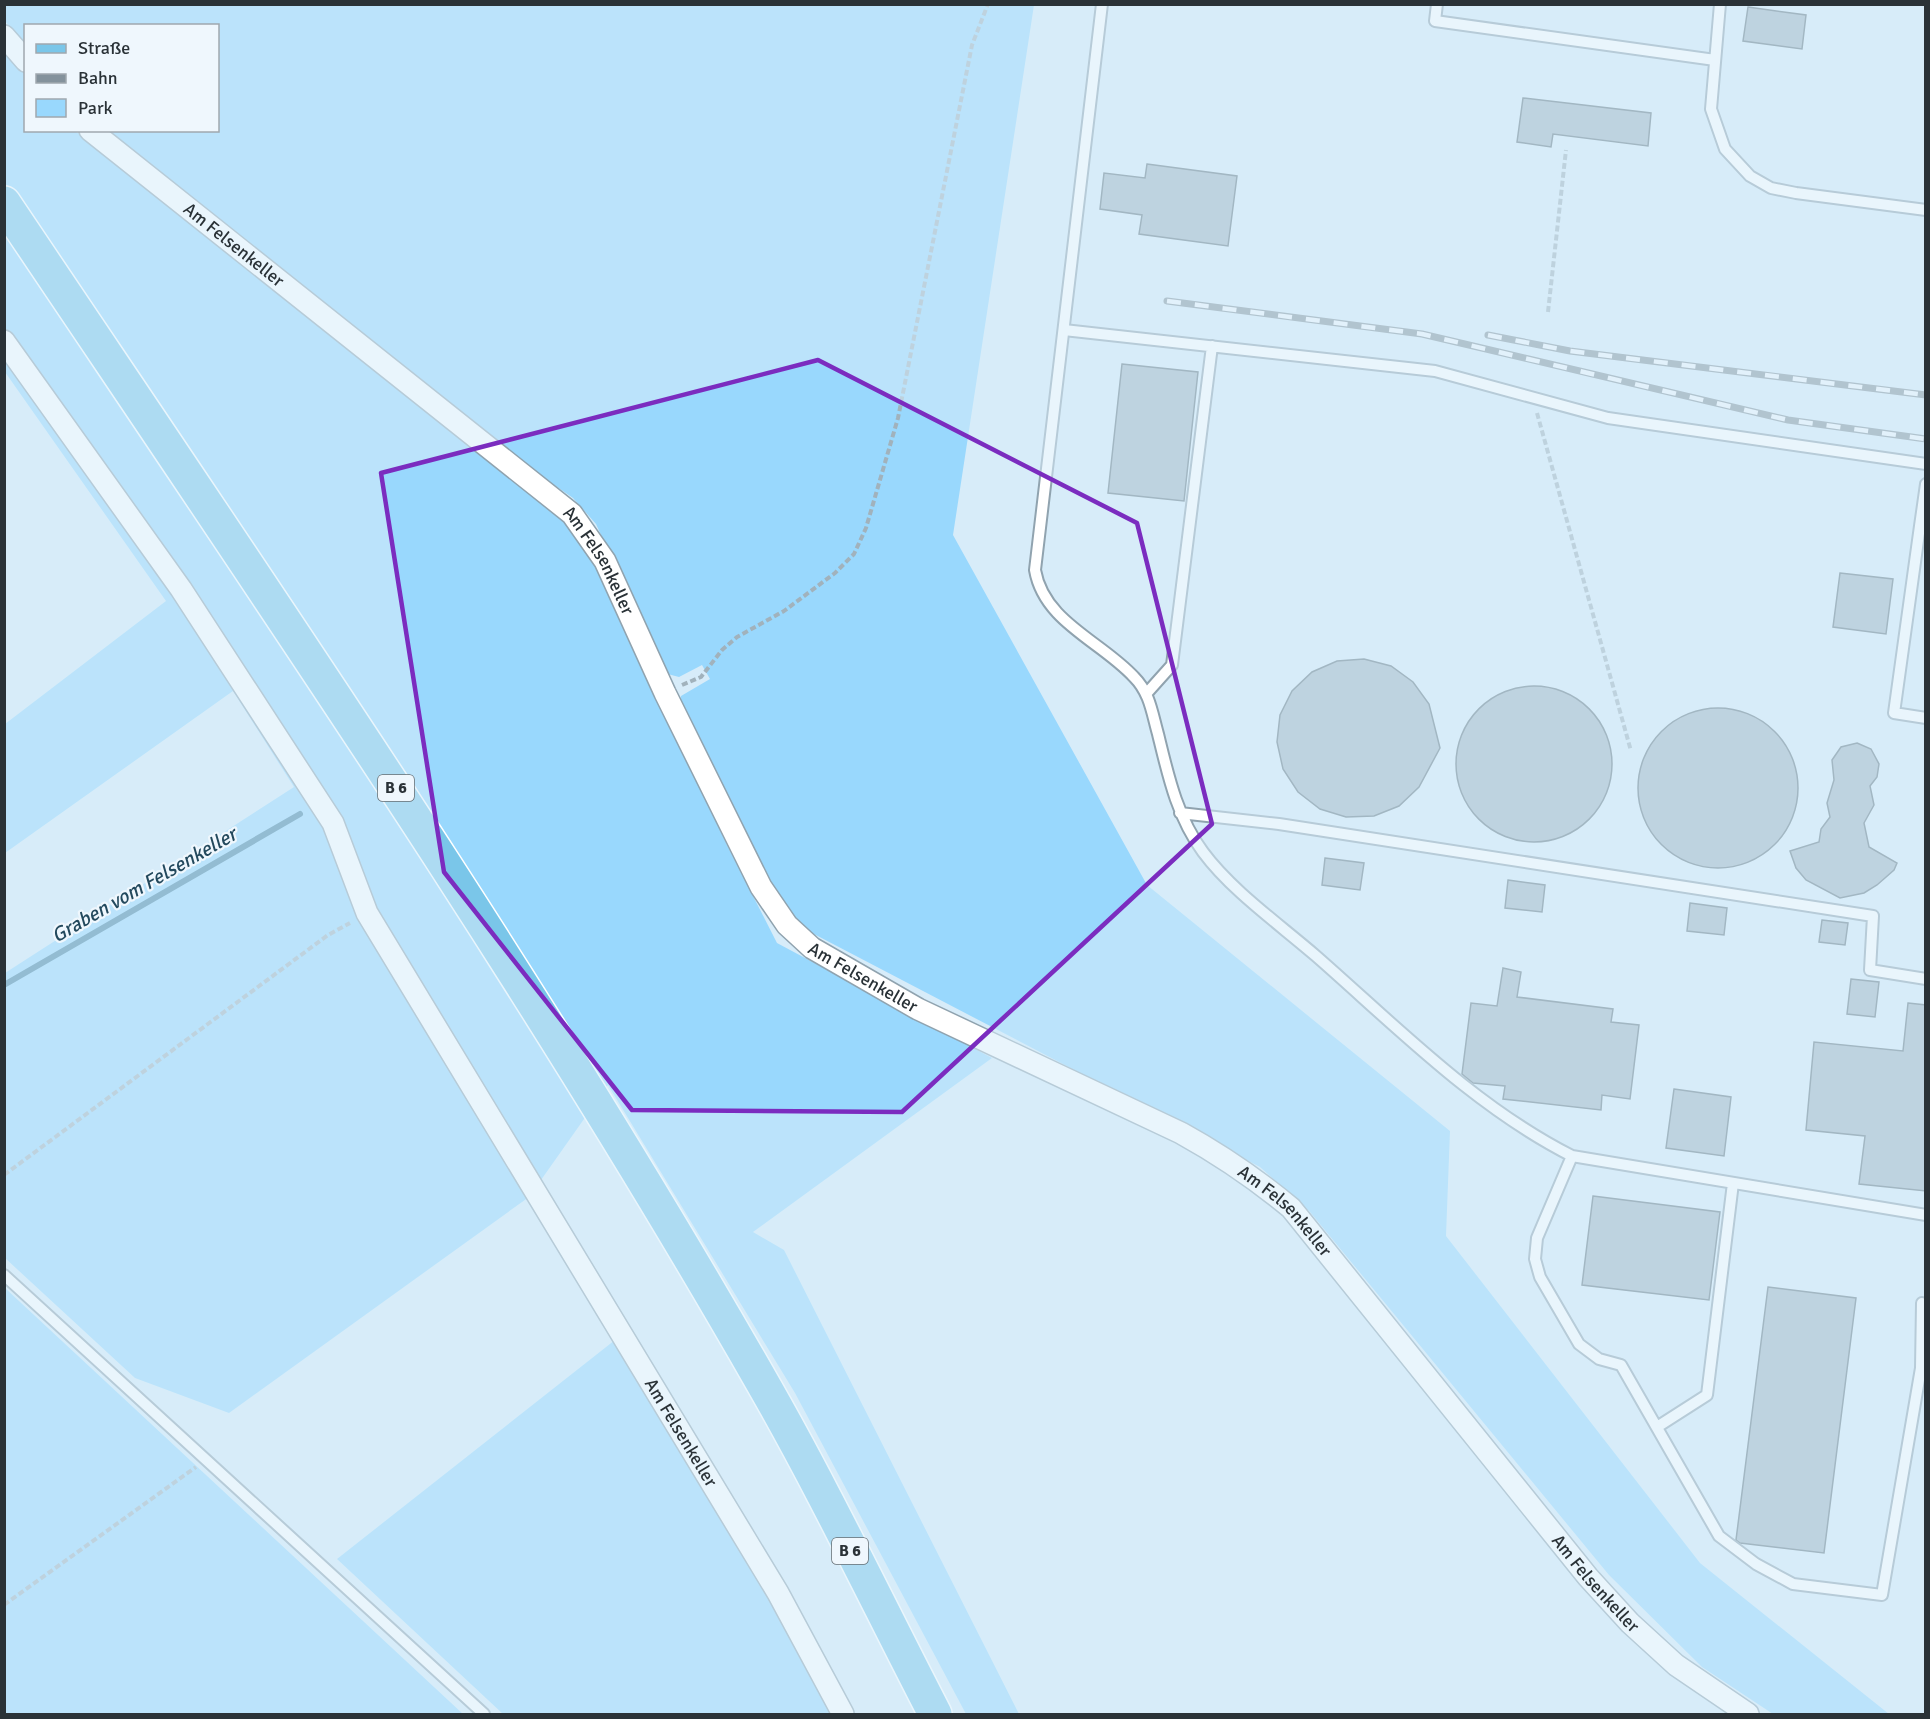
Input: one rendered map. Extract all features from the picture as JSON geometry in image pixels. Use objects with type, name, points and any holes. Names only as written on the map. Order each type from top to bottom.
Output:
[{"type":"main road","name":"B 6","points":[[4,204],[485,922],[598,1104],[765,1387],[935,1714]]},
{"type":"street","points":[[4,36],[24,59]]},
{"type":"street","name":"Am Felsenkeller","points":[[93,132],[572,514],[605,561],[665,693],[761,887],[787,925],[812,948],[918,1009],[1181,1133],[1219,1154],[1247,1172],[1291,1208],[1588,1577],[1630,1623],[1676,1665],[1748,1714]]},
{"type":"street","name":"Am Felsenkeller","points":[[4,341],[181,589],[333,823],[367,913],[778,1593],[843,1714]]},
{"type":"lane","points":[[1102,4],[1035,570],[1038,586],[1048,606],[1135,677],[1146,694],[1151,703],[1180,813],[1203,852],[1240,890],[1467,1089],[1550,1145],[1572,1156],[1926,1215]]},
{"type":"lane","points":[[1437,4],[1435,21],[1715,60]]},
{"type":"lane","points":[[1720,4],[1711,109],[1725,149],[1750,177],[1771,188],[1796,193],[1926,210]]},
{"type":"lane","points":[[1064,330],[1435,371],[1608,418],[1926,464]]},
{"type":"lane","points":[[1146,694],[1172,665],[1212,346]]},
{"type":"lane","points":[[1926,484],[1923,526],[1894,713],[1926,718]]},
{"type":"lane","points":[[1180,813],[1279,824],[1873,916],[1870,970],[1926,979]]},
{"type":"lane","points":[[1572,1156],[1537,1238],[1535,1259],[1540,1277],[1579,1344],[1599,1359],[1621,1365],[1719,1536],[1756,1564],[1793,1584],[1882,1595],[1921,1368],[1922,1303]]},
{"type":"lane","points":[[1657,1427],[1707,1395],[1733,1184]]},
{"type":"lane","points":[[4,1275],[484,1714]]},
{"type":"path","points":[[665,693],[701,677],[722,650],[737,637],[812,591],[854,554],[862,537],[898,418],[972,45],[988,4]]},
{"type":"path","points":[[1548,312],[1566,150]]},
{"type":"path","points":[[1536,406],[1631,751]]},
{"type":"path","points":[[4,1175],[328,935],[367,913]]},
{"type":"path","points":[[4,1605],[206,1460]]},
{"type":"highlighted area","points":[[818,360],[1137,523],[1212,824],[902,1112],[632,1110],[444,872],[381,473]]},
{"type":"green space","points":[[4,5],[1034,5],[953,535],[1147,885],[1450,1131],[1446,1236],[1700,1563],[1889,1714],[1773,1714],[1702,1667],[1609,1575],[1310,1212],[1260,1167],[789,921],[679,707],[681,696],[710,679],[702,665],[679,677],[664,673],[596,524],[573,498],[505,451],[106,132],[219,132],[219,24],[24,24],[24,44],[5,21]]},
{"type":"green space","points":[[4,43],[24,67],[24,132],[76,132],[97,143],[548,502],[589,550],[727,845],[777,943],[992,1058],[753,1232],[784,1250],[1019,1714],[966,1714],[795,1393],[608,1085],[529,1197],[229,1413],[135,1378],[5,1258],[5,973],[294,787],[233,691],[5,853],[5,724],[166,601],[5,372]]},
{"type":"green space","points":[[5,1288],[463,1714],[5,1714]]},
{"type":"green space","points":[[615,1340],[764,1584],[834,1714],[503,1714],[337,1559]]},
{"type":"building","points":[[1748,7],[1806,15],[1802,49],[1743,41]]},
{"type":"building","points":[[1523,98],[1651,113],[1648,146],[1553,134],[1551,147],[1517,142]]},
{"type":"building","points":[[1147,164],[1237,176],[1228,246],[1139,234],[1142,215],[1100,209],[1104,173],[1145,178]]},
{"type":"building","points":[[1122,364],[1198,372],[1184,501],[1108,493]]},
{"type":"building","points":[[1840,573],[1893,579],[1886,634],[1833,627]]},
{"type":"building","points":[[1364,659],[1391,666],[1413,682],[1429,704],[1440,748],[1419,787],[1399,806],[1374,816],[1346,817],[1320,809],[1298,792],[1283,769],[1277,742],[1280,715],[1292,691],[1312,672],[1337,661]]},
{"type":"building","points":[[1534,686],[1564,692],[1589,709],[1606,734],[1612,764],[1606,794],[1589,819],[1564,836],[1534,842],[1504,836],[1479,819],[1462,794],[1456,764],[1462,734],[1479,709],[1504,692]]},
{"type":"building","points":[[1718,708],[1749,714],[1775,731],[1792,757],[1798,788],[1792,819],[1775,845],[1749,862],[1718,868],[1687,862],[1661,845],[1644,819],[1638,788],[1644,757],[1661,731],[1687,714]]},
{"type":"building","points":[[1857,743],[1871,749],[1879,764],[1877,777],[1870,786],[1874,805],[1864,823],[1869,847],[1897,863],[1894,870],[1864,893],[1840,898],[1806,880],[1796,868],[1790,851],[1819,842],[1821,829],[1830,817],[1827,803],[1834,780],[1832,760],[1841,747]]},
{"type":"building","points":[[1325,858],[1364,863],[1360,890],[1322,885]]},
{"type":"building","points":[[1508,880],[1545,885],[1542,912],[1505,908]]},
{"type":"building","points":[[1690,903],[1727,908],[1724,935],[1687,931]]},
{"type":"building","points":[[1822,920],[1848,923],[1845,945],[1819,942]]},
{"type":"building","points":[[1503,968],[1521,972],[1517,997],[1613,1009],[1611,1022],[1639,1025],[1630,1099],[1602,1095],[1601,1110],[1503,1099],[1505,1086],[1473,1083],[1462,1074],[1471,1003],[1497,1006]]},
{"type":"building","points":[[1851,979],[1879,982],[1875,1017],[1847,1014]]},
{"type":"building","points":[[1908,1003],[1926,1005],[1926,1191],[1859,1184],[1865,1136],[1806,1130],[1814,1042],[1903,1051]]},
{"type":"building","points":[[1674,1089],[1731,1097],[1724,1156],[1666,1148]]},
{"type":"building","points":[[1593,1196],[1720,1212],[1709,1300],[1582,1285]]},
{"type":"building","points":[[1768,1287],[1856,1298],[1824,1553],[1740,1543],[1736,1540]]},
{"type":"waterway","name":"Graben vom Felsenkeller","points":[[4,985],[300,814]]},
{"type":"railway","points":[[1167,301],[1422,334],[1788,420],[1926,439]]},
{"type":"railway","points":[[1488,335],[1570,351],[1926,395]]}]
